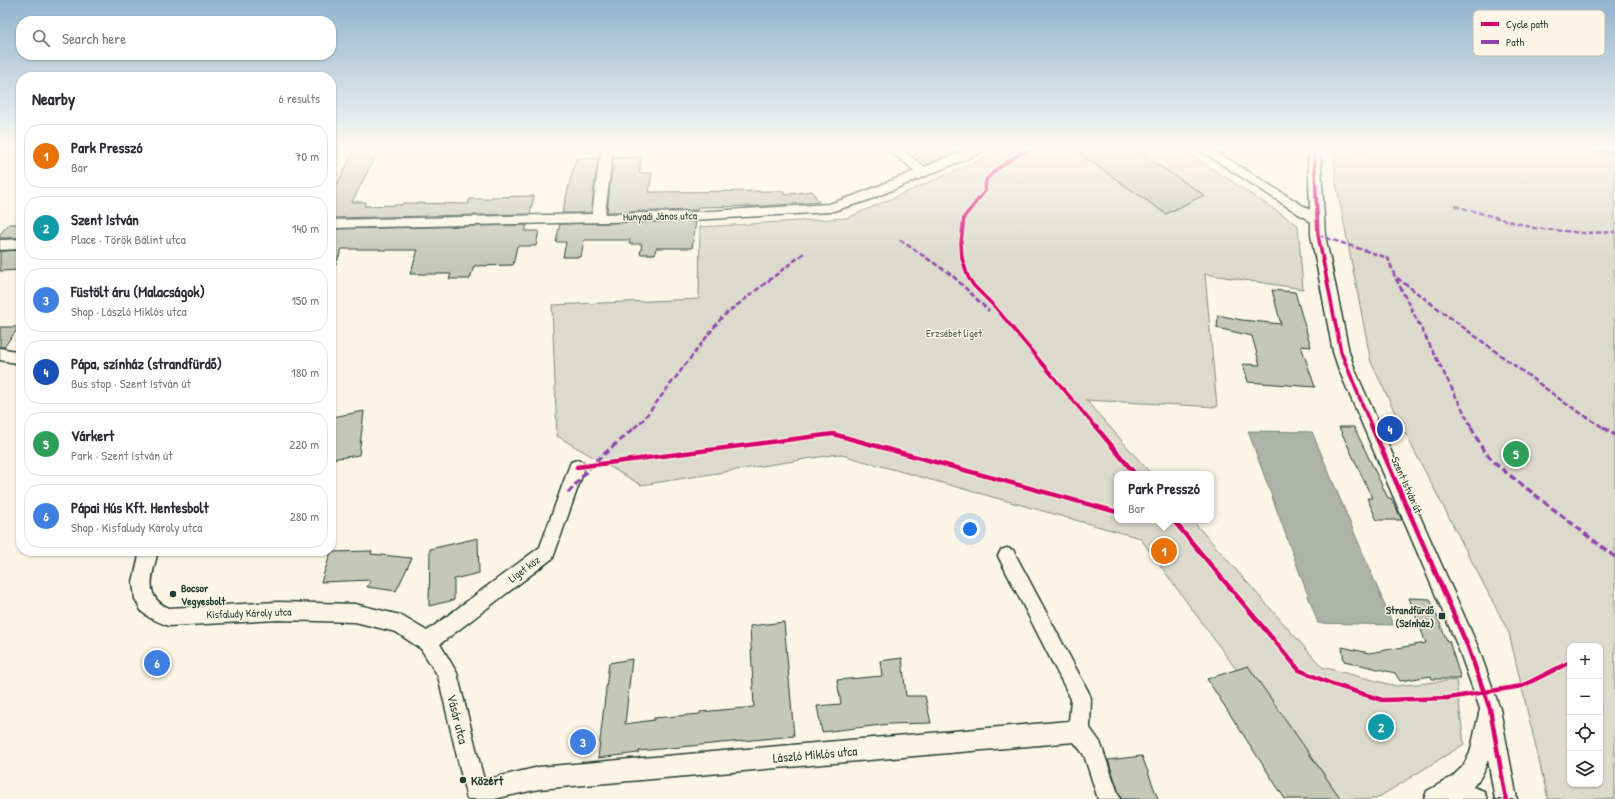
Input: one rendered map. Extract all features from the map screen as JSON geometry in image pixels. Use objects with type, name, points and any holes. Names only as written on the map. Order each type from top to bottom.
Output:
[{"type":"street","points":[[598,218],[602,186]]},
{"type":"street","name":"Hunyadi János utca","points":[[336,224],[694,216],[816,210],[844,204],[889,186]]},
{"type":"street","points":[[1263,186],[1317,220]]},
{"type":"street","name":"Szent István út","points":[[1316,186],[1318,235],[1337,337],[1347,370],[1468,647],[1490,709],[1506,799]]},
{"type":"street","points":[[0,245],[16,244]]},
{"type":"street","points":[[0,354],[16,357]]},
{"type":"street","name":"Liget köz","points":[[428,642],[547,552],[577,466]]},
{"type":"street","name":"Kisfaludy Károly utca","points":[[148,556],[143,576],[142,591],[146,604],[155,612],[168,617],[278,611],[355,613],[400,624],[428,642]]},
{"type":"street","points":[[1007,556],[1081,698],[1079,731],[1093,749],[1109,799]]},
{"type":"street","name":"Vásár utca","points":[[428,642],[446,673],[478,795]]},
{"type":"street","points":[[1438,797],[1470,775],[1478,760],[1490,709]]},
{"type":"street","name":"László Miklós utca","points":[[478,795],[539,778],[1079,731]]},
{"type":"street","points":[[1438,797],[1463,796],[1476,799]]},
{"type":"green space","name":"Erzsébet liget","points":[[920,186],[1239,186],[1298,225],[1303,289],[1205,274],[1217,407],[1086,400],[1148,471],[1114,471],[1114,523],[1195,523],[1322,667],[1396,686],[1456,680],[1464,744],[1376,799],[1331,799],[1140,538],[838,454],[641,485],[557,436],[552,305],[699,299],[700,227],[847,218]]},
{"type":"green space","points":[[1337,186],[1615,186],[1615,799],[1548,799],[1509,633],[1402,427],[1371,362]]},
{"type":"shaded area","points":[[1248,431],[1312,432],[1393,625],[1318,623]]},
{"type":"building","points":[[336,186],[360,186],[352,202],[366,202],[364,206],[402,205],[403,203],[468,204],[470,199],[534,196],[530,214],[336,218]]},
{"type":"building","points":[[569,186],[594,186],[591,213],[562,213]]},
{"type":"building","points":[[610,186],[650,186],[649,192],[784,191],[784,195],[812,191],[819,202],[764,206],[698,207],[697,210],[607,212]]},
{"type":"building","points":[[1126,186],[1191,186],[1204,195],[1166,214]]},
{"type":"building","points":[[696,221],[692,248],[656,248],[655,254],[640,254],[642,244],[629,244],[630,240],[584,240],[581,257],[563,257],[566,242],[556,242],[560,224]]},
{"type":"building","points":[[9,224],[16,224],[16,238],[0,238],[0,234]]},
{"type":"building","points":[[527,225],[525,231],[539,231],[536,246],[517,246],[513,265],[474,266],[470,279],[449,279],[451,274],[410,274],[418,250],[342,249],[336,263],[336,229]]},
{"type":"building","points":[[16,250],[16,270],[0,271],[0,251]]},
{"type":"building","points":[[1272,290],[1295,292],[1311,347],[1301,346],[1315,387],[1248,382],[1243,364],[1260,365],[1252,336],[1217,328],[1218,315],[1242,320],[1281,324]]},
{"type":"building","points":[[0,327],[16,327],[16,331],[4,347],[0,347]]},
{"type":"building","points":[[364,411],[359,455],[336,458],[336,416]]},
{"type":"building","points":[[1339,427],[1354,427],[1388,498],[1391,498],[1402,520],[1377,520],[1367,498],[1372,498]]},
{"type":"building","points":[[478,538],[479,573],[454,579],[454,600],[429,606],[430,549]]},
{"type":"building","points":[[372,551],[371,554],[412,558],[396,591],[367,587],[371,580],[321,582],[330,556],[336,556],[336,552]]},
{"type":"building","points":[[1409,598],[1430,599],[1447,641],[1449,641],[1461,679],[1432,679],[1431,676],[1400,681],[1395,673],[1344,661],[1342,647],[1369,653],[1426,643]]},
{"type":"building","points":[[784,622],[794,736],[639,751],[638,753],[598,758],[609,663],[632,659],[625,724],[654,720],[654,718],[754,707],[750,626]]},
{"type":"building","points":[[902,658],[906,696],[925,696],[931,723],[890,724],[822,732],[817,706],[841,704],[837,680],[882,676],[880,661]]},
{"type":"building","points":[[1248,666],[1341,799],[1285,799],[1207,679]]},
{"type":"building","points":[[1142,756],[1158,799],[1121,799],[1108,760]]},
{"type":"marked path","points":[[1455,206],[1534,228],[1583,233],[1615,232]]},
{"type":"marked path","points":[[1318,235],[1388,258],[1395,277],[1483,450],[1498,466],[1615,557]]},
{"type":"marked path","points":[[900,240],[953,276],[989,311]]},
{"type":"marked path","points":[[568,493],[594,463],[643,420],[722,317],[804,253]]},
{"type":"marked path","points":[[1397,278],[1565,403],[1615,435]]},
{"type":"cycle path","points":[[985,186],[985,191],[964,217],[961,243],[962,258],[968,277],[974,286],[995,307],[1132,471]]},
{"type":"cycle path","points":[[1316,186],[1318,235],[1341,352],[1347,370],[1468,647],[1490,709],[1506,799]]},
{"type":"cycle path","points":[[577,467],[833,434],[1114,511]]},
{"type":"cycle path","points":[[1176,523],[1299,670],[1332,684],[1382,700],[1448,698],[1522,686],[1567,664]]},
{"type":"place","name":"Pápa, színház (strandfürdő)","points":[[1390,429]]},
{"type":"place","name":"Várkert","points":[[1516,454]]},
{"type":"place","name":"Park Presszó","points":[[1164,551]]},
{"type":"place","name":"Bocsor Vegyesbolt","points":[[173,594]]},
{"type":"place","name":"Strandfürdő (Színház)","points":[[1442,616]]},
{"type":"place","name":"Pápai Hús Kft. Hentesbolt","points":[[157,663]]},
{"type":"place","name":"Szent István","points":[[1381,727]]},
{"type":"place","name":"Füstölt áru (Malacságok)","points":[[583,742]]},
{"type":"place","name":"Közért","points":[[463,780]]}]
